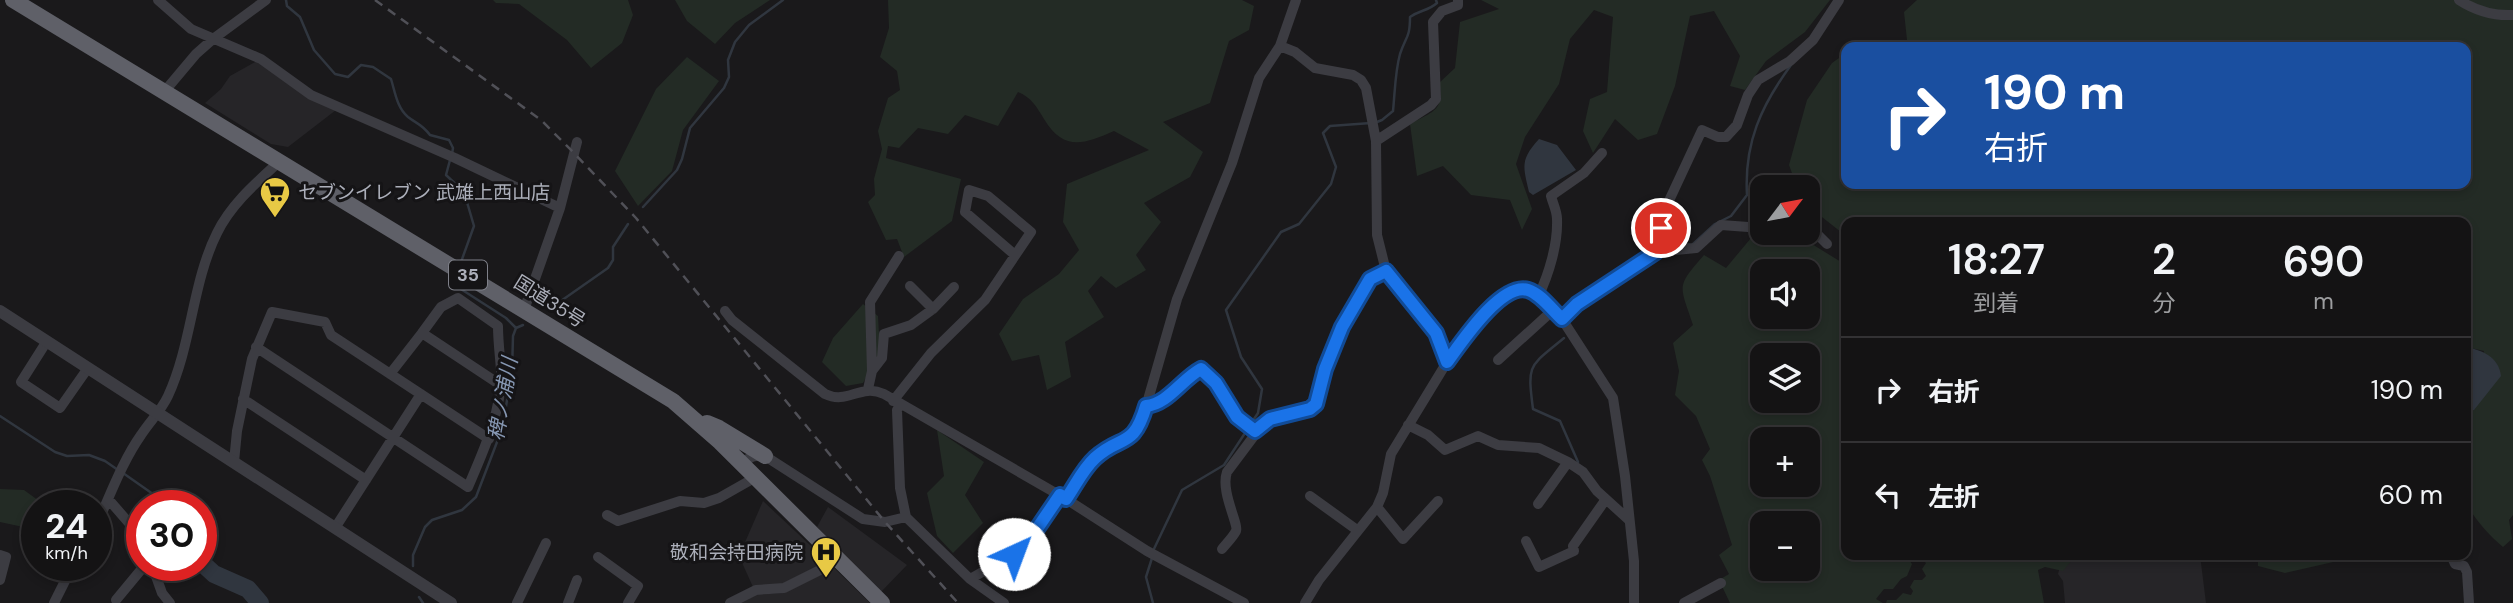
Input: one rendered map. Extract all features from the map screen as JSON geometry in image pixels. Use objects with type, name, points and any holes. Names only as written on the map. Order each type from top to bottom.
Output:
[{"type":"highway","name":"国道35号","points":[[13,0],[673,401],[743,464],[882,603]]},
{"type":"highway","points":[[695,419],[719,428],[765,456]]},
{"type":"street","points":[[158,0],[191,29],[261,59],[311,95],[560,208]]},
{"type":"street","points":[[164,92],[213,38],[266,0]]},
{"type":"street","points":[[970,579],[1014,554],[1028,542],[1092,460],[1102,452],[1130,439],[1141,424],[1177,299],[1232,163],[1259,78],[1280,46],[1296,0]]},
{"type":"street","points":[[1373,130],[1431,105],[1436,99],[1433,22],[1442,11],[1458,5],[1458,0]]},
{"type":"street","points":[[1656,252],[1667,205],[1702,130],[1726,138],[1737,125],[1748,94],[1758,80],[1790,61],[1813,40],[1839,0]]},
{"type":"street","points":[[2459,0],[2497,16],[2513,15]]},
{"type":"street","points":[[1280,46],[1295,52],[1315,68],[1353,75],[1361,80],[1366,88],[1373,130],[1377,235],[1386,271],[1436,333],[1447,362]]},
{"type":"street","points":[[524,310],[560,208],[576,142]]},
{"type":"street","points":[[1538,297],[1544,285],[1556,239],[1558,216],[1551,197],[1584,173],[1602,153]]},
{"type":"street","points":[[112,492],[141,433],[159,414],[168,396],[181,361],[210,249],[219,230],[233,208],[280,161]]},
{"type":"street","points":[[1003,603],[970,579],[906,517],[900,488],[896,403],[931,354],[985,300],[1031,232],[988,196],[969,190],[965,212],[1015,255]]},
{"type":"street","points":[[1562,319],[1577,304],[1656,252],[1696,248],[1721,225],[1750,227]]},
{"type":"street","points":[[1820,237],[1827,244]]},
{"type":"street","points":[[868,389],[872,371],[870,302],[899,256]]},
{"type":"street","points":[[1222,549],[1236,532],[1237,526],[1229,507],[1225,478],[1255,431],[1270,419],[1310,409],[1316,404],[1325,369],[1342,327],[1370,279],[1386,271]]},
{"type":"street","points":[[910,286],[933,309]]},
{"type":"street","points":[[872,371],[882,358],[884,334],[912,325],[933,309],[954,287]]},
{"type":"street","points":[[1305,603],[1319,580],[1377,507],[1383,493],[1391,454],[1447,362],[1474,326],[1505,297],[1515,290],[1524,289],[1538,297],[1562,319],[1614,398],[1634,561],[1634,603]]},
{"type":"street","points":[[256,347],[468,487],[489,439],[501,372],[498,326],[458,298],[441,307],[390,374]]},
{"type":"street","points":[[0,311],[451,603]]},
{"type":"street","points":[[725,311],[732,320],[825,394],[842,398],[868,389],[875,390],[1063,497],[1151,553],[1244,603]]},
{"type":"street","points":[[1498,360],[1552,311]]},
{"type":"street","points":[[234,462],[243,399],[256,347],[272,312],[325,322],[331,335],[489,439]]},
{"type":"street","points":[[422,333],[499,384]]},
{"type":"street","points":[[47,341],[21,382],[60,408],[88,368]]},
{"type":"street","points":[[1146,406],[1154,406],[1191,374],[1201,369],[1216,383],[1237,417],[1255,431]]},
{"type":"street","points":[[335,528],[421,394]]},
{"type":"street","points":[[243,399],[366,480]]},
{"type":"street","points":[[1408,425],[1428,435],[1445,450],[1478,436],[1498,444],[1539,448],[1583,472],[1597,491],[1629,520]]},
{"type":"street","points":[[743,464],[755,455],[765,456],[863,519],[885,522],[906,517]]},
{"type":"street","points":[[1538,504],[1569,462]]},
{"type":"street","points":[[607,515],[618,521],[680,501],[704,503],[719,498],[756,477]]},
{"type":"street","points":[[1310,496],[1357,530]]},
{"type":"street","points":[[1526,541],[1539,567],[1574,551],[1573,546],[1606,499]]},
{"type":"street","points":[[1377,507],[1403,539],[1438,501]]},
{"type":"street","points":[[112,504],[126,520]]},
{"type":"street","points":[[517,603],[546,544]]},
{"type":"street","points":[[0,555],[6,557],[0,580]]},
{"type":"street","points":[[598,557],[638,586],[628,603]]},
{"type":"street","points":[[730,603],[756,590],[784,588],[820,570],[836,557]]},
{"type":"street","points":[[2453,560],[2455,564],[2464,566],[2467,572],[2469,603]]},
{"type":"street","points":[[568,603],[577,580]]},
{"type":"street","points":[[54,603],[65,581]]},
{"type":"street","points":[[116,600],[132,581]]},
{"type":"street","points":[[158,581],[162,593],[170,603]]},
{"type":"street","points":[[1684,603],[1721,583]]},
{"type":"street","points":[[1221,603],[1227,594]]},
{"type":"shaded area","points":[[493,0],[628,0],[633,15],[622,43],[591,68],[567,40],[519,4],[496,3]]},
{"type":"shaded area","points":[[675,0],[770,0],[735,23],[715,44],[687,21]]},
{"type":"shaded area","points":[[888,0],[1242,0],[1254,6],[1249,30],[1229,41],[1210,103],[1163,122],[1203,152],[1190,177],[1144,203],[1161,222],[1136,255],[1146,270],[1116,288],[1101,276],[1088,291],[1104,317],[1065,342],[1071,377],[1047,390],[1039,355],[1012,361],[999,334],[1023,299],[1059,274],[1079,250],[1063,222],[1067,184],[1149,150],[1114,131],[1084,142],[1067,141],[1052,130],[1030,100],[1018,92],[998,126],[965,115],[948,134],[918,128],[899,148],[888,146],[886,158],[961,179],[952,221],[904,257],[897,239],[886,240],[868,202],[875,195],[874,179],[882,149],[878,131],[888,98],[900,90],[897,71],[880,57],[889,28]]},
{"type":"shaded area","points":[[1481,0],[1830,0],[1805,32],[1766,61],[1745,90],[1730,86],[1740,56],[1714,11],[1690,16],[1675,86],[1657,134],[1638,140],[1615,119],[1593,153],[1583,131],[1590,99],[1607,92],[1613,17],[1594,10],[1570,39],[1559,84],[1525,137],[1516,164],[1532,209],[1522,230],[1510,200],[1471,195],[1443,166],[1417,176],[1410,124],[1435,110],[1438,105],[1439,83],[1455,68],[1460,22],[1499,9]]},
{"type":"shaded area","points":[[1917,0],[2513,0],[2513,515],[2509,520],[2512,539],[2503,547],[2471,511],[2471,410],[2474,409],[2484,351],[2471,348],[2471,217],[1841,217],[1841,232],[1820,215],[1820,175],[1793,175],[1789,165],[1807,100],[1832,63],[1841,57],[1841,189],[2471,189],[2471,42],[1883,42],[1907,40],[1904,12]]},
{"type":"shaded area","points":[[687,57],[719,81],[683,130],[672,171],[638,206],[615,171],[656,89]]},
{"type":"shaded area","points":[[257,61],[336,110],[288,147],[271,144],[205,103],[221,89],[230,76]]},
{"type":"shaded area","points":[[1539,139],[1557,145],[1576,170],[1533,195],[1529,192],[1525,164],[1529,152]]},
{"type":"shaded area","points":[[1750,239],[1750,245],[1814,245],[1841,262],[1841,560],[1909,560],[1912,564],[1907,576],[1893,589],[1884,589],[1876,599],[1883,603],[1730,603],[1719,580],[1729,574],[1719,555],[1732,545],[1710,476],[1702,460],[1710,449],[1696,416],[1675,395],[1679,371],[1673,343],[1693,325],[1683,294],[1684,281],[1704,255],[1726,268]]},
{"type":"shaded area","points":[[863,304],[878,316],[880,353],[863,383],[846,386],[822,362],[833,338]]},
{"type":"shaded area","points":[[2471,348],[2493,359],[2501,376],[2471,411]]},
{"type":"shaded area","points":[[937,430],[984,462],[965,495],[983,523],[953,553],[937,536],[927,493],[944,476]]},
{"type":"shaded area","points":[[0,489],[24,490],[21,490],[21,527],[0,522]]},
{"type":"shaded area","points":[[763,501],[827,561],[780,585],[753,587],[739,556]]},
{"type":"shaded area","points":[[828,507],[907,565],[880,593],[817,527]]},
{"type":"shaded area","points":[[1923,560],[2072,560],[2063,571],[2045,567],[2038,570],[2044,603],[1886,603],[1887,600],[1896,600],[1903,593],[1911,595],[1913,591],[1910,587],[1914,580],[1922,580],[1926,576],[1922,569],[1926,563]]},
{"type":"shaded area","points":[[2062,560],[2201,560],[2206,603],[2065,603],[2063,581],[2058,574]]},
{"type":"shaded area","points":[[2258,560],[2342,560],[2285,573],[2258,566]]},
{"type":"shaded area","name":"敬和会持田病院","points":[[831,565],[870,603],[740,603],[757,595],[782,593]]},
{"type":"waterway","points":[[286,0],[287,6],[300,17],[314,50],[335,74],[348,77],[361,65],[373,67],[391,79],[404,113],[430,135],[449,140],[453,148],[452,154]]},
{"type":"waterway","name":"稗ノ浦川","points":[[643,207],[677,170],[690,128],[724,88],[729,77],[728,60],[735,42],[749,25],[783,0]]},
{"type":"waterway","points":[[1377,122],[1393,111],[1397,68],[1410,17],[1434,6],[1436,0]]},
{"type":"waterway","points":[[1680,243],[1692,245],[1715,224],[1731,216],[1747,195],[1748,159],[1757,126],[1771,95],[1791,65]]},
{"type":"waterway","points":[[1250,425],[1258,413],[1262,389],[1241,357],[1226,310],[1281,232],[1299,224],[1331,184],[1336,167],[1323,133],[1330,126],[1371,123]]},
{"type":"waterway","points":[[450,160],[446,175],[464,192],[474,226],[461,262]]},
{"type":"waterway","name":"稗ノ浦川","points":[[548,310],[608,268],[613,260],[613,247],[628,224]]},
{"type":"waterway","points":[[453,284],[506,318],[516,328]]},
{"type":"waterway","name":"稗ノ浦川","points":[[413,566],[413,555],[425,527],[432,520],[462,510],[476,497],[502,429],[512,372],[513,336],[516,328],[523,325]]},
{"type":"waterway","points":[[1564,338],[1533,367],[1531,394],[1533,409],[1560,421],[1578,462]]},
{"type":"waterway","points":[[0,416],[55,452],[67,456],[89,455],[118,470]]},
{"type":"waterway","points":[[1153,551],[1182,490],[1224,465],[1247,430]]},
{"type":"waterway","points":[[123,473],[147,490]]},
{"type":"waterway","points":[[1152,558],[1146,577],[1153,603]]},
{"type":"waterway","points":[[217,575],[248,589],[260,603]]},
{"type":"waterway","name":"稗ノ浦川","points":[[419,597],[423,603]]},
{"type":"railway","points":[[375,0],[541,120],[573,152],[636,218],[885,522],[958,603]]},
{"type":"place","name":"セブンイレブン 武雄上西山店","points":[[275,219]]},
{"type":"place","name":"敬和会持田病院","points":[[826,579]]},
{"type":"route","points":[[1014,554],[1028,542],[1060,495],[1066,499],[1092,460],[1102,452],[1130,439],[1141,424],[1146,406],[1154,406],[1191,374],[1201,369],[1216,383],[1237,417],[1255,431],[1281,414],[1310,409],[1316,404],[1325,369],[1342,327],[1370,279],[1386,271],[1436,333],[1447,362],[1485,313],[1515,290],[1532,292],[1562,319],[1577,304],[1656,252],[1661,228]]}]
